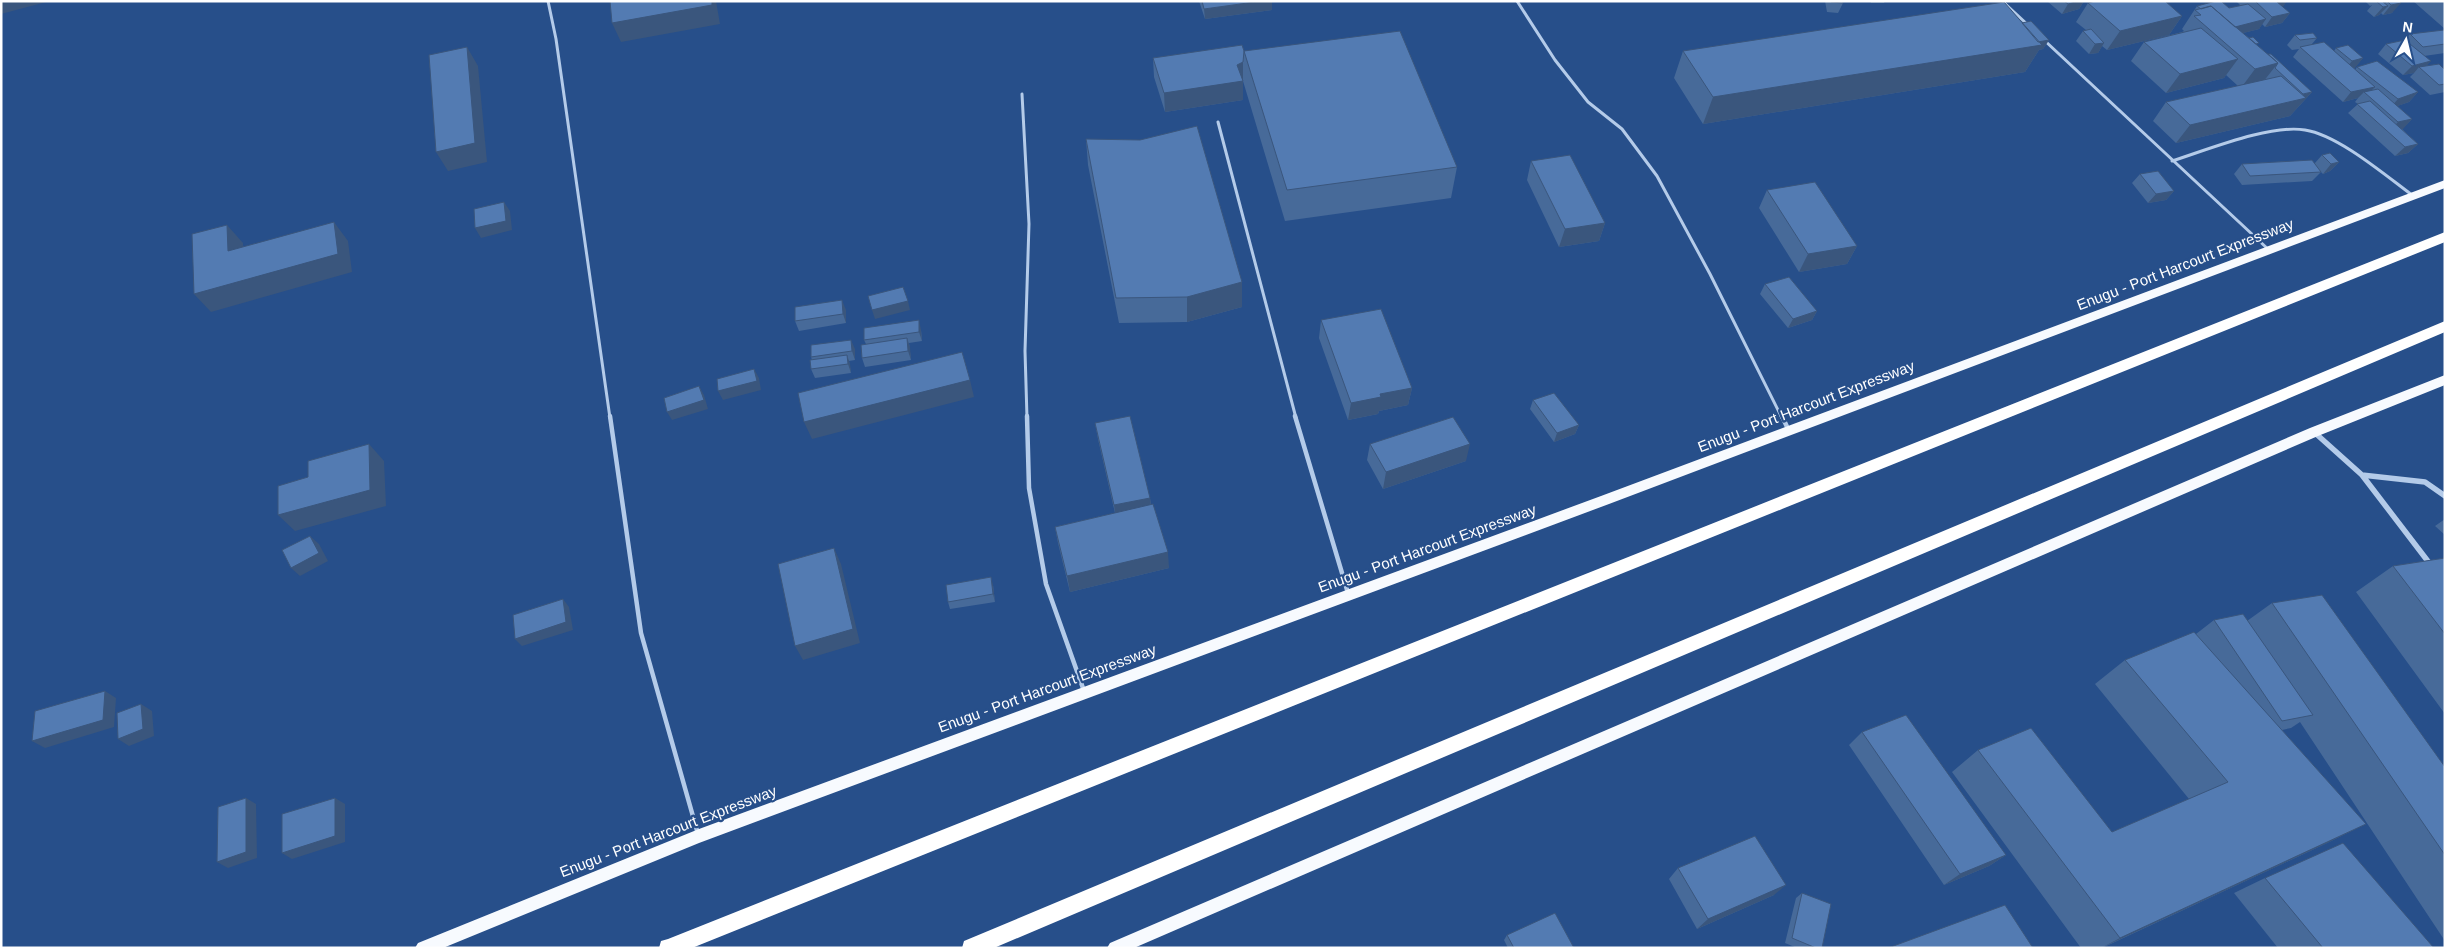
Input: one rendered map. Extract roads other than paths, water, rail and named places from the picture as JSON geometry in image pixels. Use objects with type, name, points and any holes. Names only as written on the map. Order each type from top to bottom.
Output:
[{"type":"highway","points":[[668,948],[2445,237]]},
{"type":"highway","points":[[971,948],[2445,326]]},
{"type":"main road","name":"Enugu - Port Harcourt Expressway","points":[[423,948],[698,836],[1789,431],[2445,184]]},
{"type":"main road","points":[[1115,948],[2314,432],[2445,380]]},
{"type":"street","points":[[2314,432],[2362,475],[2433,568]]},
{"type":"street","points":[[2362,475],[2425,482],[2445,496]]},
{"type":"lane","points":[[548,1],[556,39],[591,271],[641,633],[698,836]]},
{"type":"lane","points":[[1516,1],[1555,60],[1588,102],[1622,128],[1657,176],[1710,274],[1789,431]]},
{"type":"lane","points":[[2002,1],[2030,27]]},
{"type":"lane","points":[[2037,34],[2270,251]]},
{"type":"lane","points":[[1022,94],[1029,224],[1025,351],[1029,488],[1046,584],[1084,693]]},
{"type":"lane","points":[[1218,122],[1291,402],[1349,595]]},
{"type":"lane","points":[[2172,161],[2286,129],[2306,130],[2325,136],[2414,196]]}]
